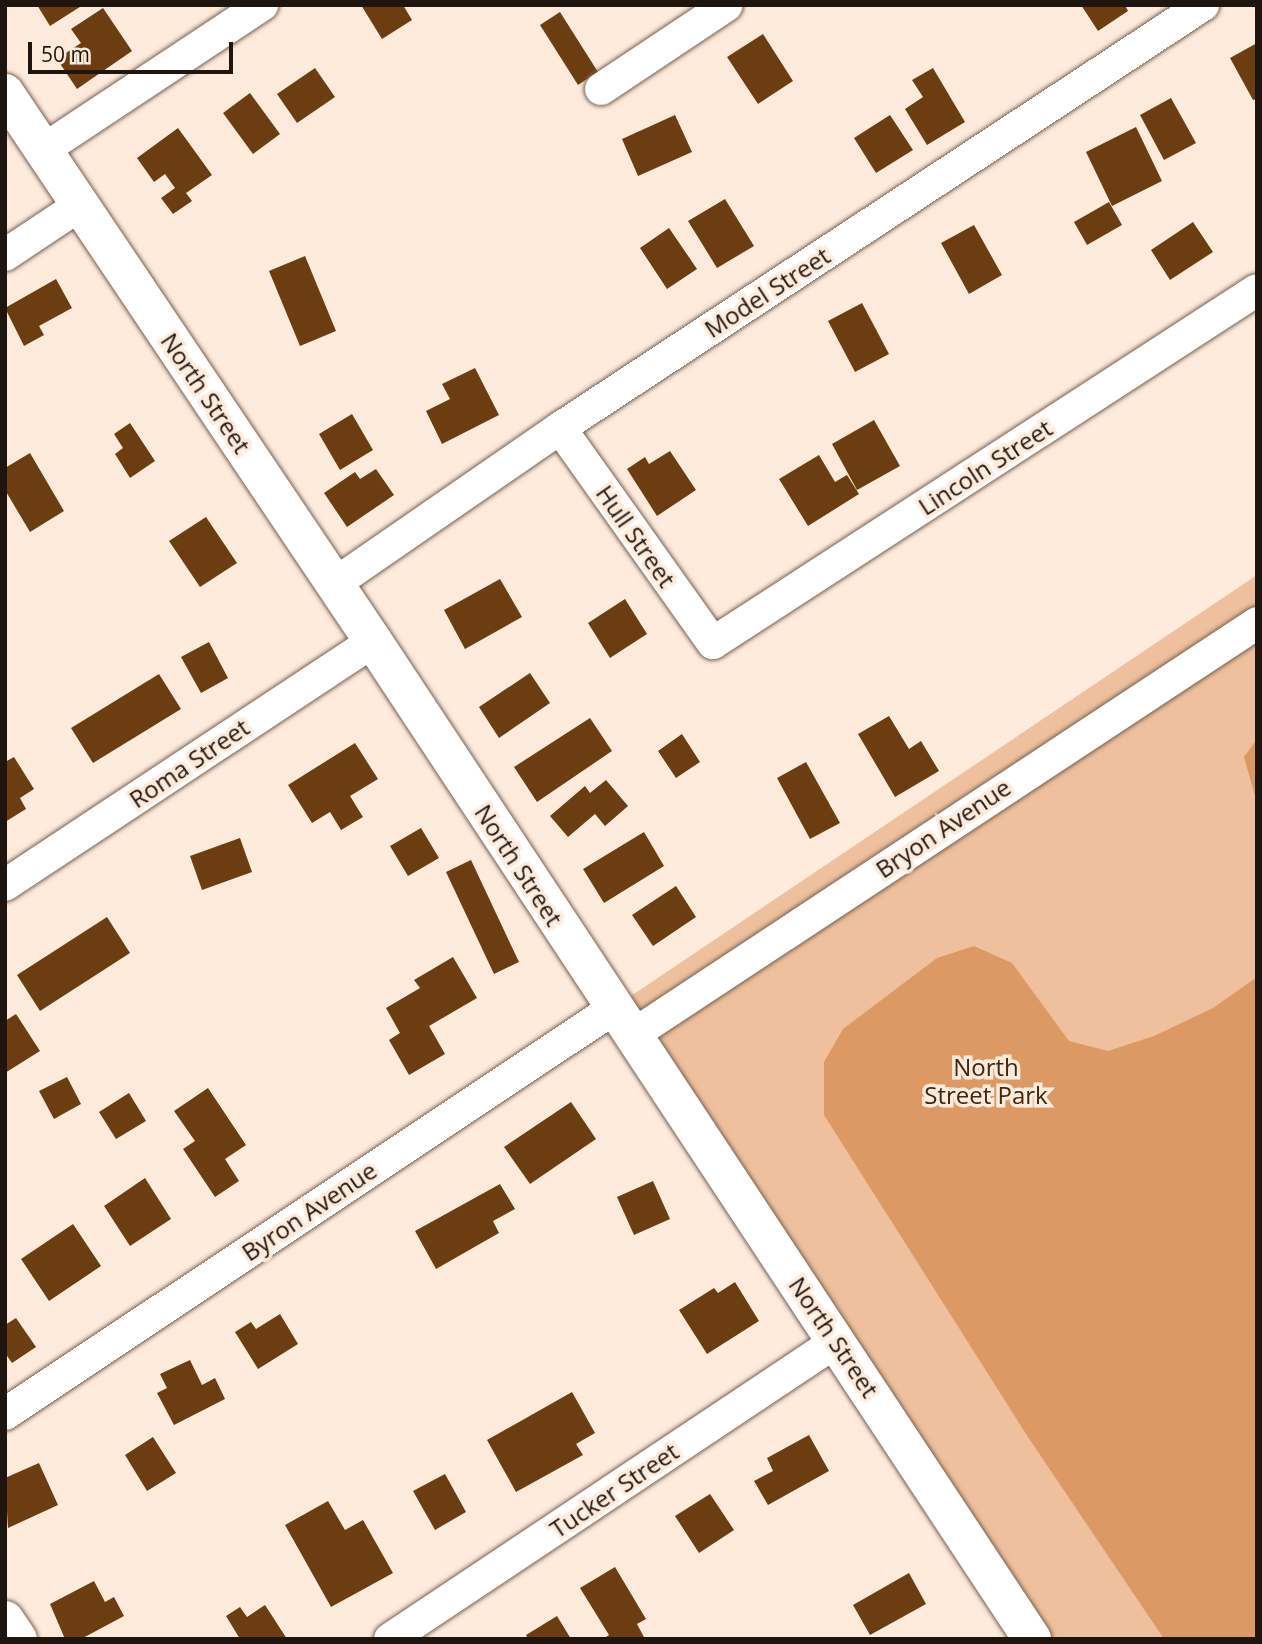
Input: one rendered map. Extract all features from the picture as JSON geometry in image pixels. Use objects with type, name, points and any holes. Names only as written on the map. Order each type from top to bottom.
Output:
[{"type":"street","points":[[43,150],[262,5]]},
{"type":"street","points":[[601,89],[727,5]]},
{"type":"street","name":"Model Street","points":[[334,584],[560,428],[1203,5]]},
{"type":"street","name":"North Street","points":[[5,93],[373,641],[622,1023],[837,1341],[1032,1639]]},
{"type":"street","points":[[5,255],[80,205]]},
{"type":"street","name":"Lincoln Street","points":[[713,643],[1257,290]]},
{"type":"street","name":"Hull Street","points":[[560,428],[713,643]]},
{"type":"street","name":"Bryon Avenue","points":[[622,1023],[1257,623]]},
{"type":"street","name":"Roma Street","points":[[5,885],[373,641]]},
{"type":"street","name":"Byron Avenue","points":[[5,1414],[622,1023]]},
{"type":"street","name":"Tucker Street","points":[[390,1639],[837,1341]]},
{"type":"street","points":[[5,1620],[18,1639]]},
{"type":"green space","name":"North Street Park","points":[[1257,575],[1257,1639],[1032,1639],[625,1000]]},
{"type":"shaded area","points":[[1257,739],[1257,803],[1244,757]]},
{"type":"shaded area","points":[[974,946],[1012,963],[1069,1041],[1108,1051],[1154,1036],[1213,1008],[1257,977],[1257,1639],[1164,1639],[1028,1437],[824,1115],[824,1062],[843,1029],[937,958]]},
{"type":"building","points":[[37,5],[83,5],[50,26]]},
{"type":"building","points":[[361,5],[403,5],[412,20],[382,39]]},
{"type":"building","points":[[1081,5],[1125,5],[1128,11],[1098,31]]},
{"type":"building","points":[[103,8],[132,51],[77,89],[57,59],[81,43],[71,29]]},
{"type":"building","points":[[560,12],[598,72],[578,85],[540,25]]},
{"type":"building","points":[[763,34],[793,81],[758,104],[727,57]]},
{"type":"building","points":[[1257,43],[1257,99],[1253,100],[1230,58]]},
{"type":"building","points":[[315,68],[335,97],[297,123],[277,94]]},
{"type":"building","points":[[933,68],[965,122],[927,145],[905,109],[923,97],[912,80]]},
{"type":"building","points":[[250,93],[280,134],[253,154],[223,113]]},
{"type":"building","points":[[1171,98],[1196,143],[1164,160],[1140,115]]},
{"type":"building","points":[[675,115],[692,152],[638,176],[622,139]]},
{"type":"building","points":[[890,115],[913,150],[876,173],[854,138]]},
{"type":"building","points":[[1136,127],[1162,181],[1112,206],[1086,152]]},
{"type":"building","points":[[178,128],[212,175],[186,193],[192,201],[173,214],[161,198],[175,188],[165,174],[154,182],[137,158]]},
{"type":"building","points":[[725,199],[754,246],[717,268],[688,221]]},
{"type":"building","points":[[1109,202],[1122,225],[1087,245],[1074,222]]},
{"type":"building","points":[[1193,222],[1213,252],[1170,280],[1151,250]]},
{"type":"building","points":[[974,225],[1002,275],[969,294],[941,243]]},
{"type":"building","points":[[669,228],[697,269],[667,289],[640,248]]},
{"type":"building","points":[[305,256],[336,331],[300,346],[269,271]]},
{"type":"building","points":[[56,279],[72,308],[39,326],[44,335],[24,346],[5,308]]},
{"type":"building","points":[[862,303],[889,354],[855,372],[828,321]]},
{"type":"building","points":[[475,368],[499,415],[442,444],[426,411],[450,399],[442,384]]},
{"type":"building","points":[[352,414],[373,450],[340,470],[319,434]]},
{"type":"building","points":[[874,420],[900,466],[857,490],[832,444]]},
{"type":"building","points":[[130,423],[155,461],[130,478],[115,454],[123,448],[114,434]]},
{"type":"building","points":[[670,451],[696,490],[657,516],[627,469],[645,457],[649,464]]},
{"type":"building","points":[[30,453],[64,511],[30,532],[5,490],[5,468]]},
{"type":"building","points":[[819,455],[835,482],[847,475],[859,494],[808,526],[779,479]]},
{"type":"building","points":[[376,469],[394,495],[347,527],[324,493],[355,472],[360,479]]},
{"type":"building","points":[[206,517],[237,563],[200,587],[169,541]]},
{"type":"building","points":[[500,579],[522,617],[465,649],[444,610]]},
{"type":"building","points":[[625,599],[647,634],[610,658],[588,623]]},
{"type":"building","points":[[209,642],[228,678],[201,693],[181,657]]},
{"type":"building","points":[[530,673],[550,703],[499,738],[479,707]]},
{"type":"building","points":[[159,674],[181,709],[93,763],[71,728]]},
{"type":"building","points":[[889,716],[909,749],[921,741],[939,771],[895,797],[858,734]]},
{"type":"building","points":[[590,718],[612,751],[537,802],[514,767]]},
{"type":"building","points":[[682,734],[700,762],[676,778],[658,751]]},
{"type":"building","points":[[355,743],[378,779],[350,796],[363,817],[341,830],[330,812],[312,823],[288,785]]},
{"type":"building","points":[[14,757],[34,789],[20,798],[26,809],[5,822],[5,762]]},
{"type":"building","points":[[806,762],[840,823],[810,839],[777,778]]},
{"type":"building","points":[[606,780],[628,806],[605,826],[595,814],[568,837],[550,816],[585,786],[590,793]]},
{"type":"building","points":[[421,828],[439,858],[408,876],[390,846]]},
{"type":"building","points":[[644,832],[664,866],[604,903],[583,869]]},
{"type":"building","points":[[240,838],[252,872],[202,890],[190,856]]},
{"type":"building","points":[[471,860],[519,962],[494,974],[446,872]]},
{"type":"building","points":[[676,886],[696,917],[653,946],[632,915]]},
{"type":"building","points":[[107,917],[130,953],[40,1011],[17,975]]},
{"type":"building","points":[[453,957],[477,998],[429,1026],[445,1054],[409,1075],[389,1040],[400,1033],[386,1008],[420,988],[414,980]]},
{"type":"building","points":[[16,1014],[40,1051],[5,1073],[5,1021]]},
{"type":"building","points":[[67,1077],[81,1104],[54,1119],[39,1091]]},
{"type":"building","points":[[208,1088],[246,1145],[225,1159],[239,1181],[215,1197],[183,1149],[195,1141],[174,1111]]},
{"type":"building","points":[[129,1093],[146,1121],[116,1139],[99,1112]]},
{"type":"building","points":[[571,1102],[596,1139],[530,1184],[504,1147]]},
{"type":"building","points":[[145,1178],[171,1219],[130,1246],[104,1206]]},
{"type":"building","points":[[653,1181],[670,1219],[634,1235],[617,1197]]},
{"type":"building","points":[[500,1184],[515,1209],[493,1221],[499,1233],[436,1269],[415,1231]]},
{"type":"building","points":[[73,1224],[101,1266],[49,1301],[21,1259]]},
{"type":"building","points":[[735,1282],[759,1321],[707,1354],[679,1310],[714,1288],[718,1293]]},
{"type":"building","points":[[280,1314],[298,1344],[258,1369],[235,1332],[251,1322],[256,1329]]},
{"type":"building","points":[[16,1318],[36,1347],[12,1363],[5,1353],[5,1325]]},
{"type":"building","points":[[190,1360],[202,1385],[215,1378],[225,1399],[174,1425],[157,1393],[167,1388],[160,1374]]},
{"type":"building","points":[[572,1392],[595,1433],[576,1444],[583,1455],[516,1492],[487,1440]]},
{"type":"building","points":[[809,1435],[829,1471],[768,1505],[754,1481],[773,1471],[767,1458]]},
{"type":"building","points":[[153,1437],[176,1473],[147,1491],[125,1455]]},
{"type":"building","points":[[39,1463],[58,1505],[8,1528],[5,1478]]},
{"type":"building","points":[[445,1474],[466,1512],[435,1530],[413,1491]]},
{"type":"building","points":[[710,1494],[734,1530],[699,1553],[675,1516]]},
{"type":"building","points":[[328,1501],[345,1530],[363,1520],[393,1573],[331,1607],[285,1525]]},
{"type":"building","points":[[615,1567],[646,1619],[637,1624],[645,1639],[603,1639],[609,1635],[580,1588]]},
{"type":"building","points":[[909,1573],[926,1604],[870,1635],[853,1605]]},
{"type":"building","points":[[94,1581],[105,1602],[114,1597],[124,1616],[81,1639],[65,1639],[50,1604]]},
{"type":"building","points":[[265,1605],[287,1639],[240,1639],[226,1616],[240,1607],[247,1617]]},
{"type":"building","points":[[557,1616],[571,1639],[528,1639],[526,1635]]}]
